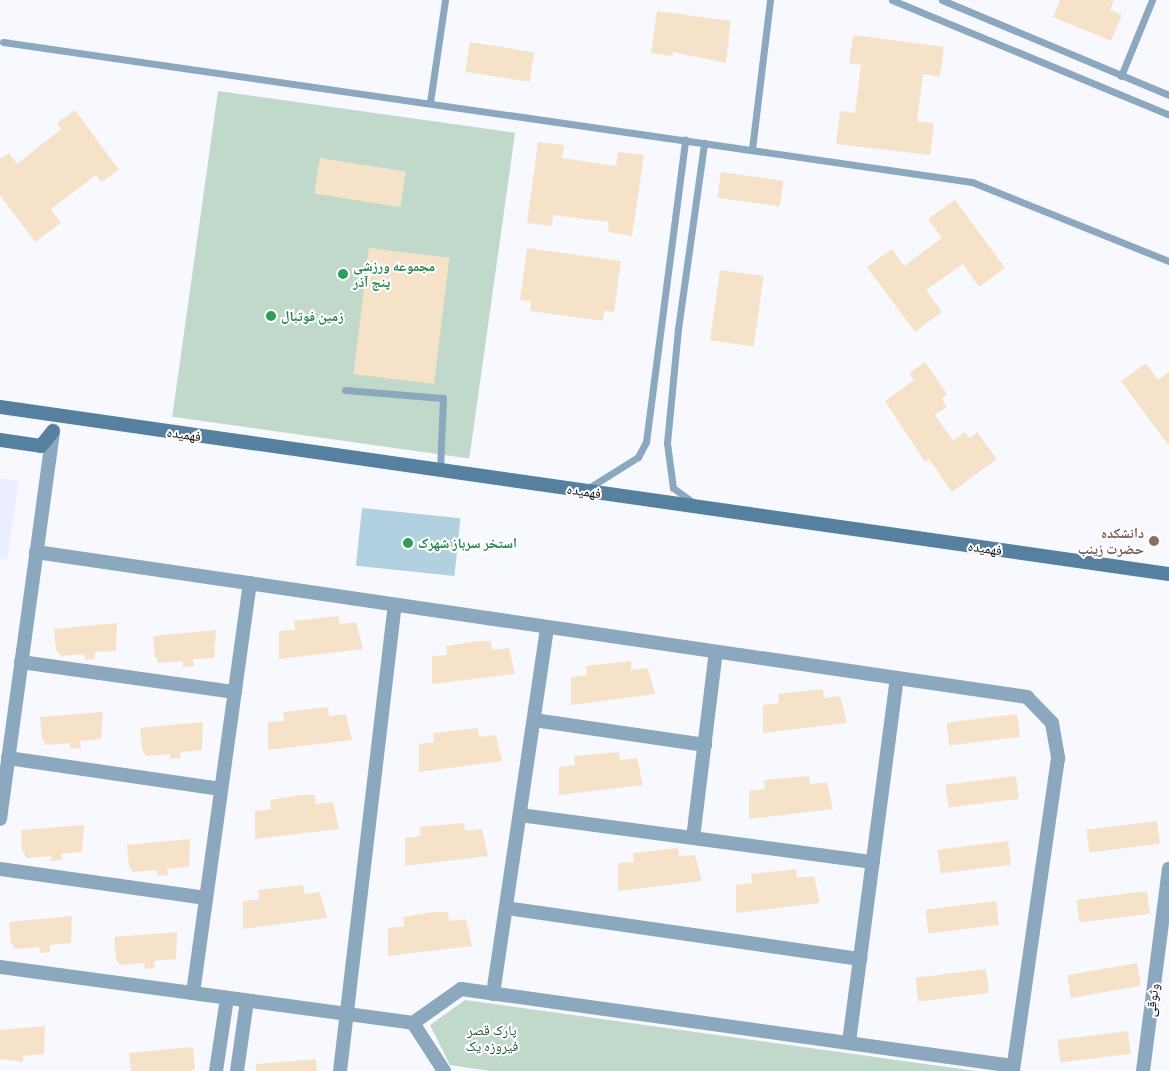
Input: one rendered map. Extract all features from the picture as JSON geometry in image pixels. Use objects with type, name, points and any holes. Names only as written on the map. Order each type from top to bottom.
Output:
[{"type":"main road","name":"فهمیده","points":[[0,407],[1169,574]]},
{"type":"main road","points":[[0,440],[41,446],[53,431]]},
{"type":"street","points":[[0,818],[53,431]]},
{"type":"street","points":[[0,967],[413,1024],[461,990],[849,1042],[1013,1068],[1058,758],[1052,723],[1027,697],[36,552]]},
{"type":"street","points":[[193,993],[250,583]]},
{"type":"street","points":[[340,1071],[395,605]]},
{"type":"street","points":[[493,994],[547,627]]},
{"type":"street","points":[[693,838],[716,652]]},
{"type":"street","points":[[21,662],[235,692]]},
{"type":"street","points":[[849,1042],[897,678]]},
{"type":"street","points":[[534,720],[705,745]]},
{"type":"street","points":[[8,758],[221,789]]},
{"type":"street","points":[[520,815],[873,862]]},
{"type":"street","points":[[0,869],[206,898]]},
{"type":"street","name":"وثوقی","points":[[1143,1071],[1169,869]]},
{"type":"street","points":[[506,908],[860,959]]},
{"type":"street","points":[[216,1071],[227,998]]},
{"type":"street","points":[[236,1071],[246,1001]]},
{"type":"street","points":[[413,1024],[444,1071]]},
{"type":"lane","points":[[430,102],[444,0]]},
{"type":"lane","points":[[752,149],[770,0]]},
{"type":"lane","points":[[892,0],[1169,115]]},
{"type":"lane","points":[[942,0],[1169,95]]},
{"type":"lane","points":[[1122,76],[1152,0]]},
{"type":"lane","points":[[2,42],[430,102],[972,182],[1169,261]]},
{"type":"lane","points":[[583,491],[638,457],[646,442],[685,140]]},
{"type":"lane","points":[[700,508],[674,488],[667,443],[678,329],[704,142]]},
{"type":"lane","points":[[346,390],[443,398],[440,470]]},
{"type":"shaded area","points":[[0,478],[19,481],[7,560],[0,559]]},
{"type":"shaded area","name":"استخر سرباز شهرک","points":[[362,508],[460,518],[454,576],[356,566]]},
{"type":"green space","name":"مجموعه ورزشی پنج آذر","points":[[218,91],[515,133],[469,459],[172,417]]},
{"type":"green space","name":"پارک قصر فیروزه یک","points":[[465,1000],[976,1071],[490,1071],[450,1065],[430,1025]]},
{"type":"building","points":[[1060,0],[1114,0],[1110,10],[1122,15],[1111,41],[1053,17]]},
{"type":"building","points":[[657,11],[731,21],[726,63],[673,52],[673,56],[651,53]]},
{"type":"building","points":[[853,35],[944,47],[940,77],[923,74],[917,121],[934,123],[930,155],[836,144],[840,111],[855,113],[861,65],[849,63]]},
{"type":"building","points":[[470,42],[534,52],[530,82],[465,72]]},
{"type":"building","points":[[75,110],[119,170],[101,182],[96,175],[51,209],[61,223],[35,242],[0,195],[0,159],[9,153],[17,164],[61,129],[57,123]]},
{"type":"building","points":[[538,142],[564,145],[562,158],[616,166],[618,152],[644,155],[632,236],[608,232],[609,222],[553,215],[552,226],[527,223]]},
{"type":"building","points":[[320,158],[406,172],[400,207],[314,194]]},
{"type":"building","points":[[721,172],[783,181],[780,207],[717,198]]},
{"type":"building","points":[[955,200],[1005,268],[979,287],[963,264],[926,290],[942,312],[915,332],[867,267],[892,249],[904,266],[942,238],[928,219]]},
{"type":"building","points":[[369,248],[449,258],[434,384],[354,374]]},
{"type":"building","points":[[527,248],[621,261],[614,312],[604,311],[603,321],[530,311],[531,301],[520,300]]},
{"type":"building","points":[[720,270],[764,276],[754,346],[710,340]]},
{"type":"building","points":[[925,362],[947,394],[942,399],[947,407],[935,415],[953,441],[965,432],[970,438],[977,432],[997,459],[952,492],[929,459],[925,462],[885,401],[914,380],[909,373]]},
{"type":"building","points":[[1146,363],[1158,380],[1169,372],[1169,446],[1121,381]]},
{"type":"building","points":[[338,616],[340,624],[356,622],[363,649],[279,659],[279,631],[295,630],[294,621]]},
{"type":"building","points":[[117,623],[116,651],[95,652],[95,659],[85,660],[84,654],[61,656],[56,650],[54,629]]},
{"type":"building","points":[[216,630],[214,658],[193,659],[194,666],[183,667],[183,661],[159,663],[155,657],[153,636]]},
{"type":"building","points":[[477,641],[491,641],[492,650],[509,648],[515,674],[432,684],[432,656],[447,655],[446,646]]},
{"type":"building","points":[[631,661],[631,670],[648,668],[655,694],[571,705],[571,677],[587,675],[586,666]]},
{"type":"building","points":[[823,689],[824,698],[840,696],[847,723],[763,733],[763,705],[779,703],[778,694]]},
{"type":"building","points":[[328,707],[329,716],[346,714],[352,740],[268,750],[268,722],[284,721],[283,712]]},
{"type":"building","points":[[103,712],[101,739],[80,741],[81,748],[70,749],[70,743],[46,745],[42,739],[40,717]]},
{"type":"building","points":[[1017,714],[1020,737],[949,745],[947,723]]},
{"type":"building","points":[[203,722],[202,750],[180,752],[181,758],[170,759],[170,754],[146,756],[142,749],[140,728]]},
{"type":"building","points":[[478,728],[479,737],[496,735],[502,761],[419,772],[419,744],[434,742],[433,733]]},
{"type":"building","points":[[619,752],[620,760],[637,758],[643,785],[559,795],[559,767],[575,765],[574,756]]},
{"type":"building","points":[[809,776],[810,784],[827,782],[833,809],[749,819],[749,791],[765,789],[764,780]]},
{"type":"building","points":[[1016,776],[1019,799],[948,807],[946,785]]},
{"type":"building","points":[[301,795],[315,795],[316,804],[333,802],[339,829],[255,839],[255,811],[271,809],[270,800]]},
{"type":"building","points":[[1157,821],[1160,844],[1089,852],[1087,830]]},
{"type":"building","points":[[464,823],[465,831],[482,829],[488,856],[405,866],[405,838],[421,836],[419,827]]},
{"type":"building","points":[[84,825],[82,852],[61,854],[62,860],[51,861],[51,856],[27,858],[22,851],[21,830]]},
{"type":"building","points":[[190,839],[189,867],[167,869],[168,875],[157,876],[157,870],[133,872],[129,866],[127,845]]},
{"type":"building","points":[[1008,841],[1011,865],[940,873],[938,850]]},
{"type":"building","points":[[678,848],[679,856],[695,855],[702,881],[618,891],[618,863],[634,862],[633,853]]},
{"type":"building","points":[[796,869],[797,878],[814,876],[820,903],[736,913],[736,885],[752,883],[751,874]]},
{"type":"building","points":[[303,885],[304,894],[320,892],[327,918],[243,929],[243,901],[259,899],[258,890]]},
{"type":"building","points":[[1147,891],[1150,914],[1079,922],[1077,900]]},
{"type":"building","points":[[996,901],[999,925],[928,933],[926,910]]},
{"type":"building","points":[[434,912],[448,912],[449,921],[466,919],[472,946],[388,956],[388,928],[404,926],[403,917]]},
{"type":"building","points":[[72,916],[71,943],[50,945],[50,952],[40,953],[39,947],[16,949],[11,943],[9,922]]},
{"type":"building","points":[[177,932],[176,959],[154,961],[155,968],[145,969],[144,963],[120,965],[116,959],[114,937]]},
{"type":"building","points":[[1137,963],[1141,986],[1071,998],[1067,975]]},
{"type":"building","points":[[986,969],[989,993],[918,1001],[916,978]]},
{"type":"building","points":[[45,1026],[44,1054],[23,1056],[23,1062],[0,1059],[0,1030]]},
{"type":"building","points":[[1128,1031],[1131,1054],[1060,1062],[1058,1040]]},
{"type":"building","points":[[193,1047],[195,1069],[191,1071],[131,1071],[129,1053]]},
{"type":"building","points":[[316,1059],[317,1071],[256,1071],[256,1064]]},
{"type":"place","name":"مجموعه ورزشی پنج آذر","points":[[343,274]]},
{"type":"place","name":"زمین فوتبال","points":[[271,316]]},
{"type":"place","name":"دانشکده حضرت زینب","points":[[1154,541]]},
{"type":"place","name":"استخر سرباز شهرک","points":[[408,543]]}]
